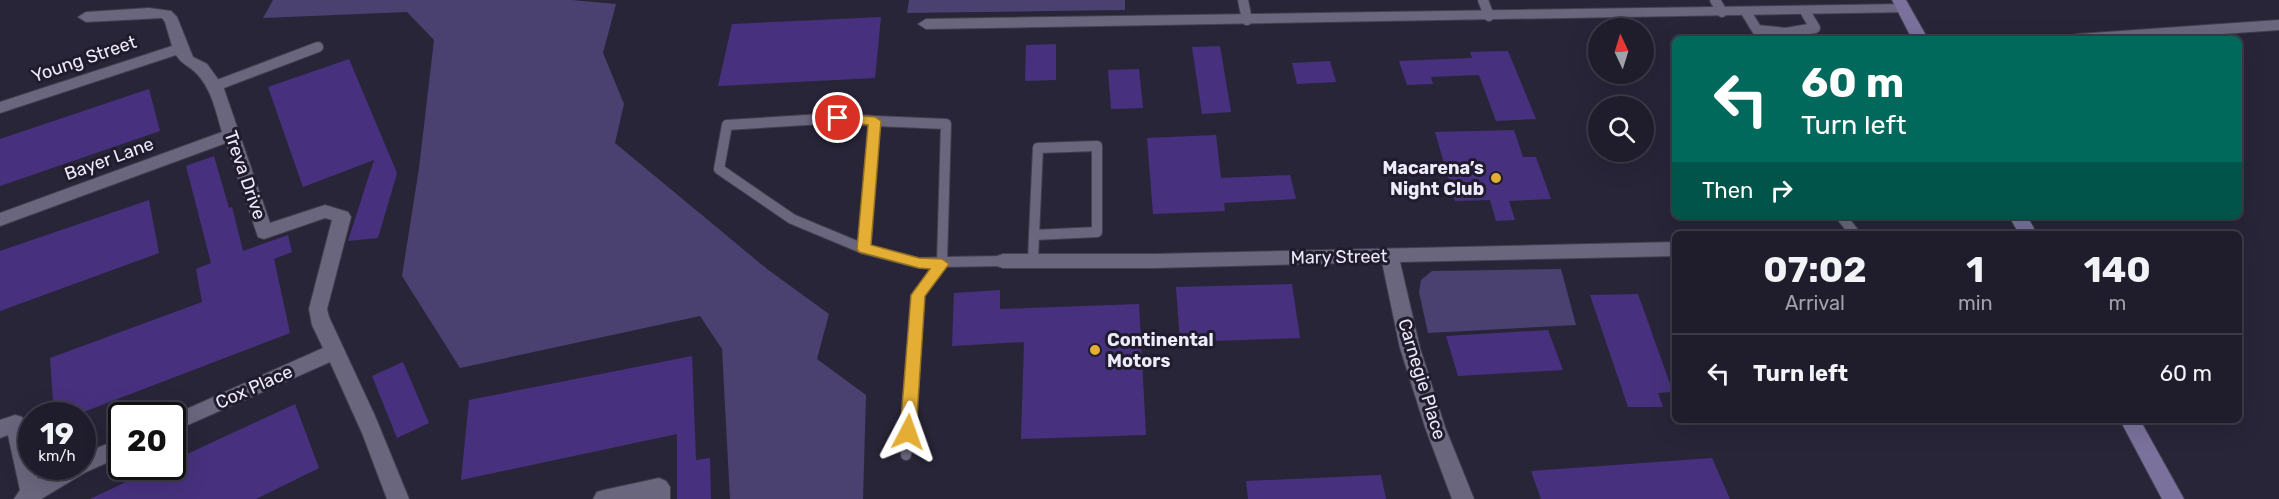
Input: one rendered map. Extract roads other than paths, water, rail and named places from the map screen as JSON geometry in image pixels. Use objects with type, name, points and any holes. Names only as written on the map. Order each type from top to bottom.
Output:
[{"type":"main road","points":[[1901,4],[1918,36]]},
{"type":"main road","points":[[2132,423],[2173,499]]},
{"type":"street","points":[[926,24],[1489,16],[1718,6],[1746,12],[1805,11],[1846,5],[1901,4]]},
{"type":"street","name":"Treva Drive","points":[[86,16],[166,14],[172,20],[180,48],[187,60],[201,68],[215,86],[264,232],[325,211],[342,217],[318,309],[319,323],[335,351],[381,451],[398,499]]},
{"type":"street","name":"Young Street","points":[[0,108],[180,48]]},
{"type":"street","name":"Bayer Lane","points":[[0,220],[231,135]]},
{"type":"street","name":"Mary Street","points":[[1003,261],[1390,256],[1672,249]]},
{"type":"street","name":"Carnegie Place","points":[[1390,256],[1410,348],[1435,427],[1463,499]]},
{"type":"street","name":"Cox Place","points":[[186,418],[335,351]]},
{"type":"street","points":[[0,429],[15,423],[26,496],[54,480]]},
{"type":"street","points":[[604,499],[659,487],[659,499]]},
{"type":"lane","points":[[1243,0],[1247,20]]},
{"type":"lane","points":[[1483,0],[1489,16]]},
{"type":"lane","points":[[2121,36],[2279,25]]},
{"type":"lane","points":[[215,86],[318,47]]},
{"type":"lane","points":[[906,455],[918,295],[942,264],[946,124],[838,118],[727,125],[719,169],[792,219],[864,249],[919,263],[942,264],[1003,261]]},
{"type":"lane","points":[[864,249],[875,121]]},
{"type":"lane","points":[[1032,261],[1038,148],[1097,146],[1097,232],[1034,235]]},
{"type":"lane","points":[[1843,219],[1853,231]]},
{"type":"place","name":"Macarena’s Night Club","points":[[1496,178]]},
{"type":"place","name":"Continental Motors","points":[[1095,350]]}]
